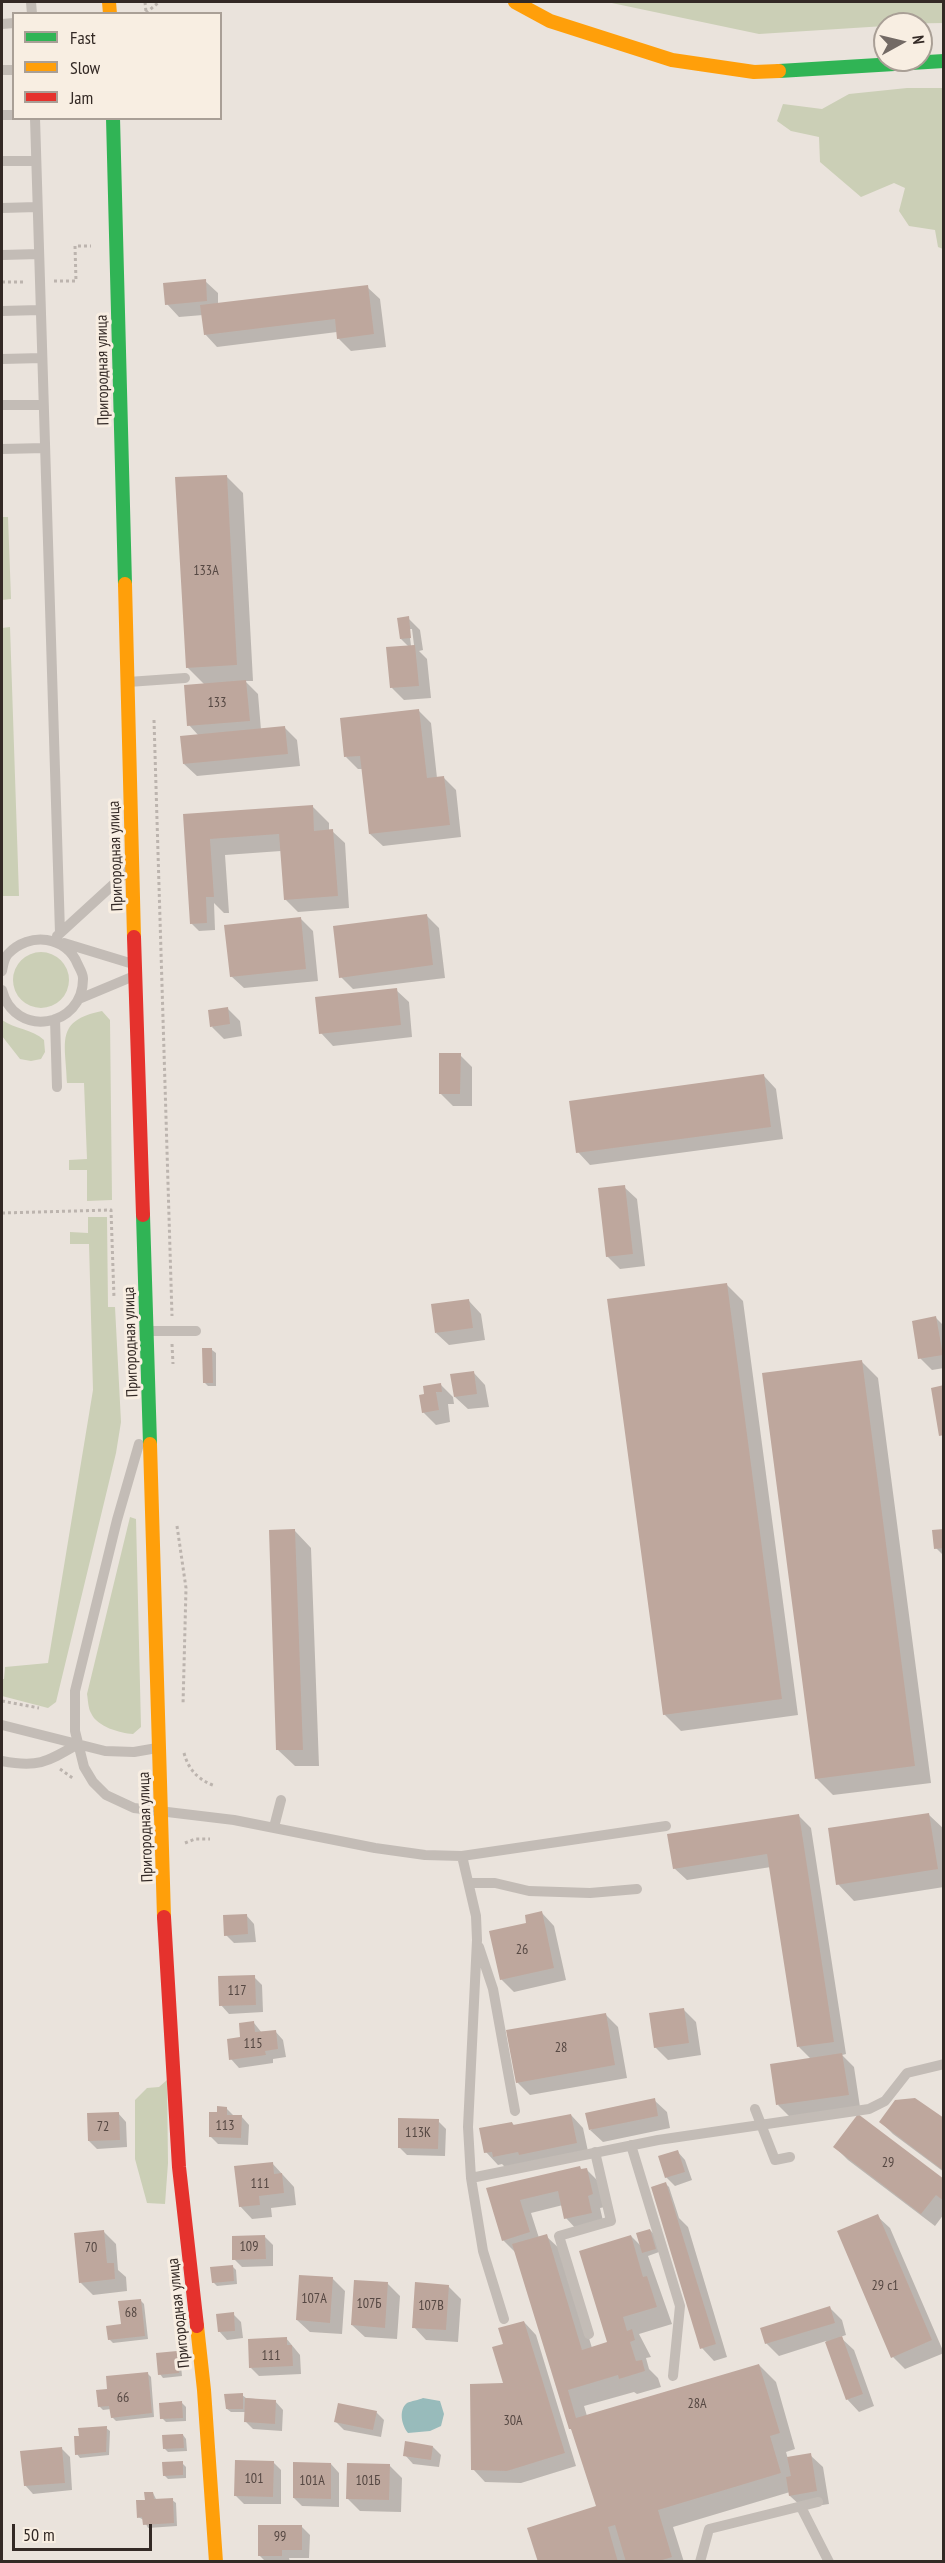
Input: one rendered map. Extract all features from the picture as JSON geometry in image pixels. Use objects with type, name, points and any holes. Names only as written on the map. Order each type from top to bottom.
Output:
[{"type":"street","points":[[515,2],[550,21],[672,60],[754,72],[944,61]]},
{"type":"street","name":"Пригородная улица","points":[[113,120],[132,867],[164,1912],[179,2167],[204,2390],[216,2562]]},
{"type":"lane","points":[[35,120],[56,937],[74,954],[83,977],[79,999]]},
{"type":"lane","points":[[2,161],[36,161]]},
{"type":"lane","points":[[2,208],[37,207]]},
{"type":"lane","points":[[2,255],[39,254]]},
{"type":"lane","points":[[2,310],[40,310]]},
{"type":"lane","points":[[2,359],[42,358]]},
{"type":"lane","points":[[2,405],[44,405]]},
{"type":"lane","points":[[2,449],[45,448]]},
{"type":"lane","points":[[127,682],[185,678]]},
{"type":"lane","points":[[56,937],[132,867]]},
{"type":"lane","points":[[2,971],[7,955],[27,940],[56,937],[136,970]]},
{"type":"lane","points":[[2,990],[4,1002],[21,1018],[43,1023],[64,1016],[79,999],[136,970]]},
{"type":"lane","points":[[55,1019],[57,1087]]},
{"type":"lane","points":[[147,1331],[196,1331]]},
{"type":"lane","points":[[150,1410],[117,1521],[75,1691],[74,1711],[78,1744],[84,1767],[93,1782],[106,1795],[134,1808],[234,1820],[375,1848],[425,1855],[462,1856],[666,1826]]},
{"type":"lane","points":[[2,1725],[105,1751],[134,1752],[160,1747]]},
{"type":"lane","points":[[2,1761],[24,1766],[48,1761],[78,1744]]},
{"type":"lane","points":[[274,1827],[281,1800]]},
{"type":"lane","points":[[462,1856],[476,1916],[477,1940],[468,2127],[471,2178],[483,2251],[504,2319]]},
{"type":"lane","points":[[469,1883],[495,1883],[529,1891],[580,1893],[637,1889]]},
{"type":"lane","points":[[477,1940],[493,1989],[514,2111]]},
{"type":"lane","points":[[471,2178],[631,2145],[869,2109],[885,2101],[907,2073],[944,2064]]},
{"type":"lane","points":[[755,2109],[775,2160],[790,2157]]},
{"type":"lane","points":[[631,2145],[680,2306],[674,2376]]},
{"type":"lane","points":[[589,2334],[560,2236],[611,2221],[595,2152]]},
{"type":"lane","points":[[700,2562],[709,2529],[818,2502]]},
{"type":"lane","points":[[801,2507],[829,2562]]},
{"type":"path","points":[[147,12],[159,2]]},
{"type":"path","points":[[2,1213],[111,1210],[114,1298]]},
{"type":"path","points":[[171,1217],[173,1367]]},
{"type":"path","points":[[176,1521],[186,1588],[183,1705]]},
{"type":"path","points":[[2,1701],[39,1708]]},
{"type":"path","points":[[182,1747],[193,1772],[204,1782],[215,1786]]},
{"type":"green space","points":[[607,2],[943,2],[943,23],[933,23],[933,12],[873,12],[873,27],[759,34]]},
{"type":"green space","points":[[907,88],[943,88],[943,249],[938,247],[935,230],[909,226],[899,211],[905,188],[894,183],[861,197],[820,162],[819,137],[791,131],[777,121],[783,104],[822,109],[849,94]]},
{"type":"green space","points":[[2,517],[8,517],[11,599],[2,600]]},
{"type":"green space","points":[[10,627],[19,896],[2,896],[2,628]]},
{"type":"green space","points":[[41,952],[52,954],[61,960],[67,969],[69,980],[67,991],[61,1000],[52,1006],[41,1008],[30,1006],[21,1000],[15,991],[13,980],[15,969],[21,960],[30,954]]},
{"type":"green space","points":[[102,1011],[110,1020],[112,1200],[87,1201],[87,1170],[69,1170],[69,1160],[87,1159],[84,1083],[67,1083],[65,1045],[66,1035],[76,1021]]},
{"type":"green space","points":[[2,1020],[44,1040],[45,1052],[41,1059],[31,1061],[20,1059],[2,1036]]},
{"type":"green space","points":[[88,1217],[107,1217],[108,1307],[115,1307],[121,1422],[116,1453],[56,1702],[48,1708],[2,1696],[2,1679],[4,1679],[5,1667],[48,1663],[93,1390],[89,1244],[70,1244],[70,1232],[88,1233]]},
{"type":"green space","points":[[130,1517],[136,1519],[141,1727],[133,1734],[116,1731],[98,1722],[90,1711],[87,1694]]},
{"type":"green space","points":[[167,2080],[168,2163],[165,2204],[147,2203],[135,2159],[135,2100],[147,2088],[159,2087]]},
{"type":"water","points":[[423,2398],[440,2401],[444,2414],[441,2426],[430,2431],[408,2433],[403,2422],[404,2406]]},
{"type":"building","points":[[206,279],[207,301],[165,305],[163,283]]},
{"type":"building","points":[[368,285],[374,334],[337,339],[335,319],[204,335],[200,305]]},
{"type":"building","points":[[227,475],[237,665],[186,668],[175,477]]},
{"type":"building","points":[[409,616],[411,638],[400,639],[397,618]]},
{"type":"building","points":[[415,645],[419,686],[390,688],[386,647]]},
{"type":"building","points":[[246,680],[250,721],[187,726],[184,685]]},
{"type":"building","points":[[419,709],[427,778],[444,776],[450,825],[369,834],[360,756],[344,757],[340,718]]},
{"type":"building","points":[[285,726],[288,754],[183,764],[180,736]]},
{"type":"building","points":[[313,805],[314,831],[333,829],[338,896],[284,900],[279,834],[210,839],[214,897],[206,897],[207,923],[190,924],[183,814]]},
{"type":"building","points":[[427,914],[433,965],[339,978],[333,926]]},
{"type":"building","points":[[301,917],[306,969],[230,977],[224,925]]},
{"type":"building","points":[[397,988],[401,1025],[319,1034],[315,997]]},
{"type":"building","points":[[228,1007],[230,1024],[210,1027],[208,1010]]},
{"type":"building","points":[[439,1053],[461,1053],[460,1094],[439,1094]]},
{"type":"building","points":[[764,1074],[771,1127],[576,1153],[569,1101]]},
{"type":"building","points":[[625,1185],[633,1254],[606,1257],[598,1188]]},
{"type":"building","points":[[727,1283],[782,1699],[663,1715],[607,1299]]},
{"type":"building","points":[[469,1299],[473,1328],[435,1333],[431,1304]]},
{"type":"building","points":[[936,1316],[943,1355],[918,1359],[912,1321]]},
{"type":"building","points":[[202,1348],[212,1348],[213,1383],[203,1383]]},
{"type":"building","points":[[862,1360],[915,1766],[815,1779],[762,1373]]},
{"type":"building","points":[[474,1371],[477,1394],[454,1397],[450,1374]]},
{"type":"building","points":[[441,1383],[442,1392],[436,1392],[439,1410],[422,1413],[419,1395],[424,1394],[423,1386]]},
{"type":"building","points":[[944,1385],[944,1435],[939,1436],[931,1388]]},
{"type":"building","points":[[295,1529],[303,1750],[276,1750],[269,1530]]},
{"type":"building","points":[[944,1529],[944,1548],[934,1549],[932,1530]]},
{"type":"building","points":[[929,1813],[938,1869],[836,1885],[828,1828]]},
{"type":"building","points":[[799,1814],[834,2042],[797,2047],[767,1854],[673,1869],[667,1834]]},
{"type":"building","points":[[542,1911],[554,1968],[500,1980],[489,1931],[526,1923],[525,1915]]},
{"type":"building","points":[[247,1914],[248,1934],[224,1936],[223,1915]]},
{"type":"building","points":[[255,1975],[256,2005],[219,2006],[218,1976]]},
{"type":"building","points":[[684,2008],[689,2043],[654,2048],[649,2013]]},
{"type":"building","points":[[606,2013],[615,2065],[516,2083],[506,2030]]},
{"type":"building","points":[[254,2021],[255,2032],[276,2030],[278,2049],[265,2051],[266,2055],[229,2060],[227,2039],[240,2037],[239,2023]]},
{"type":"building","points":[[842,2053],[849,2095],[776,2105],[770,2064]]},
{"type":"building","points":[[655,2098],[658,2116],[589,2130],[585,2113]]},
{"type":"building","points":[[915,2098],[944,2118],[944,2171],[879,2122],[895,2100]]},
{"type":"building","points":[[217,2106],[227,2107],[227,2115],[242,2115],[241,2138],[209,2137],[209,2112],[217,2112]]},
{"type":"building","points":[[119,2112],[120,2140],[88,2141],[87,2113]]},
{"type":"building","points":[[571,2114],[577,2143],[519,2155],[518,2152],[493,2157],[492,2152],[484,2153],[479,2128],[512,2122],[513,2125]]},
{"type":"building","points":[[858,2114],[944,2179],[944,2201],[936,2195],[921,2214],[833,2147]]},
{"type":"building","points":[[398,2118],[439,2119],[438,2149],[398,2148]]},
{"type":"building","points":[[678,2150],[685,2172],[665,2178],[658,2156]]},
{"type":"building","points":[[273,2162],[274,2174],[282,2173],[284,2193],[259,2196],[260,2205],[239,2207],[234,2166]]},
{"type":"building","points":[[580,2166],[581,2169],[587,2168],[593,2194],[588,2196],[592,2213],[564,2219],[558,2191],[520,2200],[530,2232],[502,2241],[486,2188]]},
{"type":"building","points":[[666,2182],[716,2344],[700,2349],[651,2187]]},
{"type":"building","points":[[878,2214],[932,2340],[891,2358],[837,2231]]},
{"type":"building","points":[[650,2229],[656,2249],[642,2253],[636,2233]]},
{"type":"building","points":[[104,2230],[107,2263],[114,2263],[115,2279],[79,2283],[74,2233]]},
{"type":"building","points":[[547,2234],[582,2350],[607,2342],[579,2251],[631,2235],[643,2277],[647,2276],[657,2307],[623,2317],[627,2331],[632,2329],[635,2340],[630,2342],[636,2361],[642,2360],[645,2371],[619,2379],[618,2375],[568,2390],[576,2418],[759,2364],[780,2433],[770,2436],[781,2473],[658,2510],[672,2557],[656,2562],[626,2562],[615,2525],[608,2527],[618,2562],[538,2562],[527,2528],[596,2506],[571,2429],[569,2429],[512,2244]]},
{"type":"building","points":[[265,2235],[266,2259],[232,2260],[232,2236]]},
{"type":"building","points":[[233,2265],[234,2281],[212,2283],[210,2267]]},
{"type":"building","points":[[299,2275],[333,2277],[330,2323],[296,2320]]},
{"type":"building","points":[[354,2280],[388,2282],[385,2328],[351,2325]]},
{"type":"building","points":[[415,2282],[449,2285],[446,2330],[412,2328]]},
{"type":"building","points":[[141,2299],[145,2336],[108,2340],[106,2326],[121,2324],[118,2301]]},
{"type":"building","points":[[830,2306],[835,2323],[765,2344],[760,2328]]},
{"type":"building","points":[[234,2312],[235,2331],[218,2332],[216,2314]]},
{"type":"building","points":[[524,2321],[565,2453],[507,2471],[471,2470],[470,2384],[503,2383],[492,2347],[503,2344],[498,2328]]},
{"type":"building","points":[[842,2336],[863,2394],[846,2400],[825,2342]]},
{"type":"building","points":[[287,2337],[287,2345],[292,2345],[293,2366],[249,2368],[248,2339]]},
{"type":"building","points":[[177,2351],[179,2373],[158,2375],[156,2353]]},
{"type":"building","points":[[148,2372],[152,2413],[111,2418],[109,2406],[98,2407],[96,2390],[107,2389],[106,2376]]},
{"type":"building","points":[[243,2393],[243,2409],[226,2409],[224,2394]]},
{"type":"building","points":[[245,2398],[276,2400],[275,2424],[244,2422]]},
{"type":"building","points":[[182,2401],[183,2418],[160,2419],[159,2403]]},
{"type":"building","points":[[338,2403],[377,2411],[373,2430],[334,2422]]},
{"type":"building","points":[[107,2426],[106,2452],[75,2455],[74,2436],[79,2436],[78,2428]]},
{"type":"building","points":[[183,2434],[184,2448],[163,2449],[162,2435]]},
{"type":"building","points":[[405,2441],[433,2446],[431,2460],[403,2456]]},
{"type":"building","points":[[62,2447],[65,2483],[24,2486],[20,2451]]},
{"type":"building","points":[[811,2453],[817,2491],[789,2496],[786,2477],[791,2476],[787,2457]]},
{"type":"building","points":[[235,2460],[274,2461],[273,2497],[234,2496]]},
{"type":"building","points":[[183,2461],[183,2475],[163,2476],[162,2462]]},
{"type":"building","points":[[293,2462],[331,2463],[331,2499],[293,2498]]},
{"type":"building","points":[[347,2463],[390,2464],[389,2500],[346,2499]]},
{"type":"building","points":[[144,2492],[153,2492],[154,2499],[173,2498],[174,2523],[143,2525],[142,2517],[137,2518],[136,2500],[145,2500]]},
{"type":"building","points":[[258,2525],[302,2525],[302,2550],[282,2550],[282,2556],[258,2556]]},
{"type":"traffic: fast","points":[[779,71],[944,61]]},
{"type":"traffic: fast","points":[[113,120],[125,584]]},
{"type":"traffic: fast","points":[[143,1215],[150,1444]]},
{"type":"traffic: slow","points":[[109,2],[110,12]]},
{"type":"traffic: slow","points":[[515,2],[550,21],[672,60],[754,72],[779,71]]},
{"type":"traffic: slow","points":[[125,584],[134,937]]},
{"type":"traffic: slow","points":[[150,1444],[164,1917]]},
{"type":"traffic: slow","points":[[197,2326],[204,2390],[216,2562]]},
{"type":"traffic: jam","points":[[134,937],[143,1215]]},
{"type":"traffic: jam","points":[[164,1917],[179,2167],[197,2326]]}]
